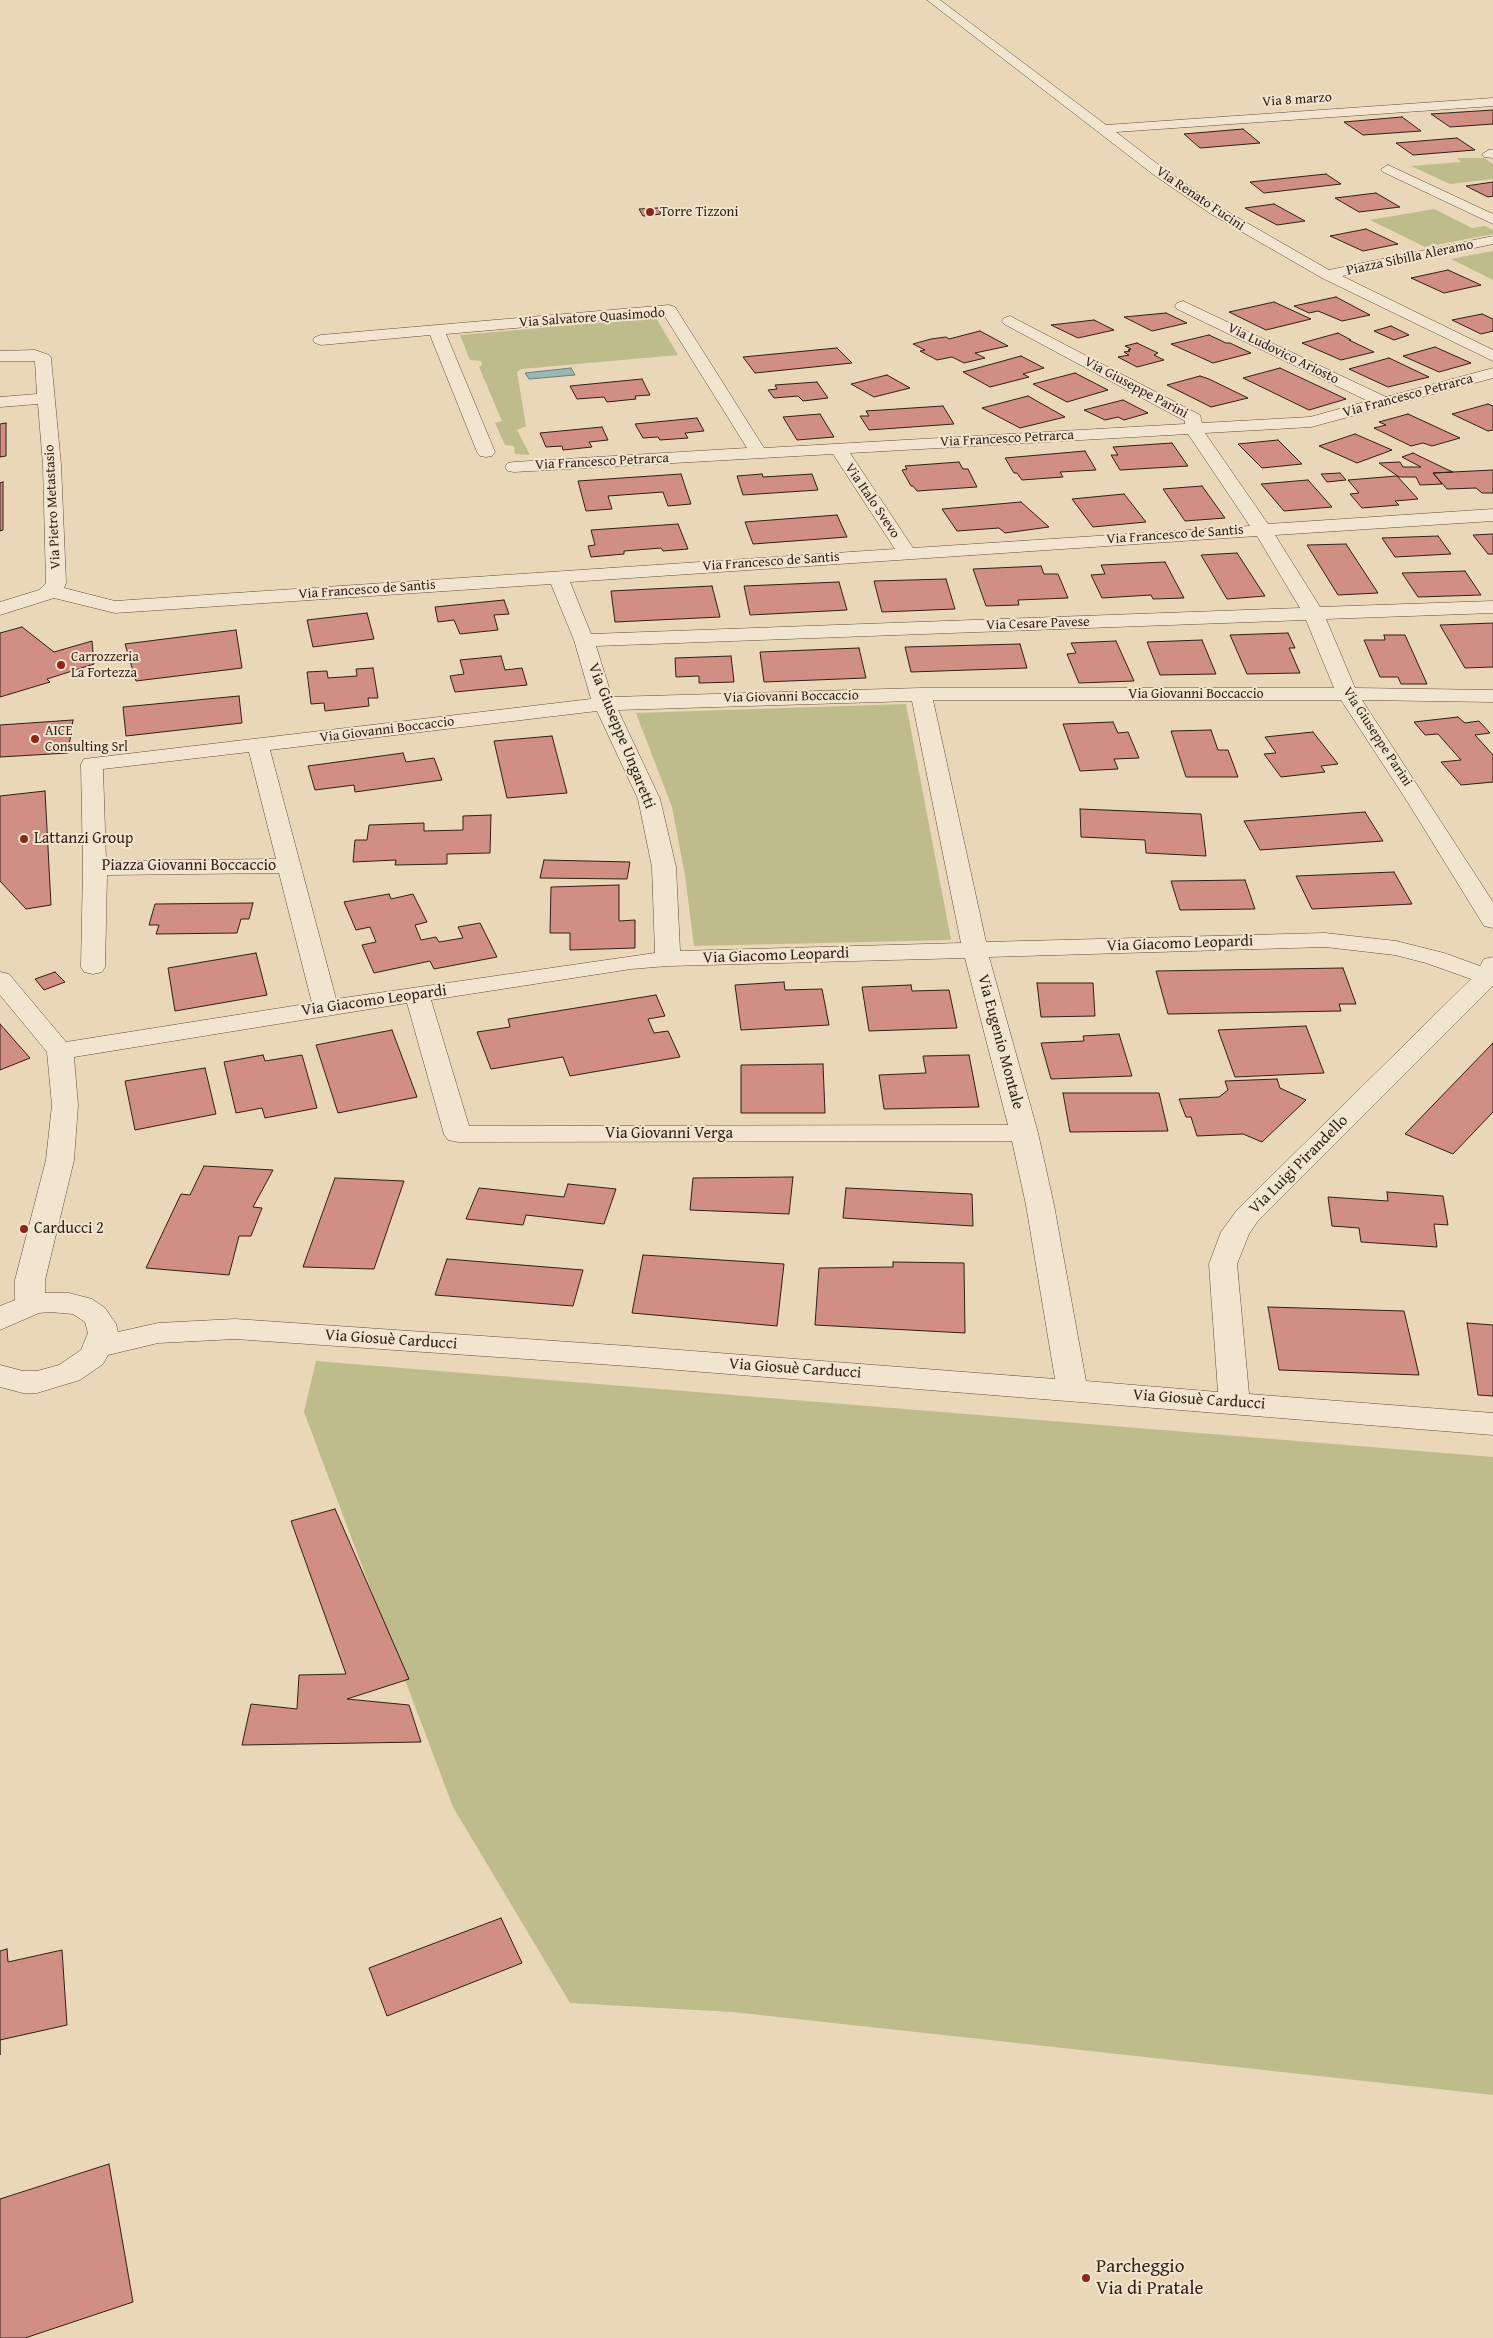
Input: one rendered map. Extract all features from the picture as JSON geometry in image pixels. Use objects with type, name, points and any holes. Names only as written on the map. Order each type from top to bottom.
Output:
[{"type":"street","name":"Via Renato Fucini","points":[[933,0],[1159,172],[1216,211],[1327,275],[1493,356]]},
{"type":"street","name":"Via 8 marzo","points":[[1104,129],[1493,102]]},
{"type":"street","name":"Piazza Sibilla Aleramo","points":[[1388,169],[1493,220]]},
{"type":"street","name":"Piazza Sibilla Aleramo","points":[[1327,275],[1493,240]]},
{"type":"street","name":"Via Ludovico Ariosto","points":[[1183,306],[1383,402]]},
{"type":"street","name":"Via Salvatore Quasimodo","points":[[321,340],[669,310],[759,453]]},
{"type":"street","name":"Via Giuseppe Parini","points":[[1010,321],[1194,419],[1193,428],[1262,529],[1314,614],[1347,694],[1418,800],[1493,921]]},
{"type":"street","points":[[436,330],[453,366],[486,452]]},
{"type":"street","name":"Via Pietro Metastasio","points":[[0,356],[19,354],[43,358],[52,465],[57,578],[55,587],[51,591],[33,599],[0,609]]},
{"type":"street","name":"Via Francesco Petrarca","points":[[514,467],[1311,422],[1493,373]]},
{"type":"street","points":[[0,402],[46,398]]},
{"type":"street","name":"Via Italo Svevo","points":[[838,449],[907,553]]},
{"type":"street","name":"Via Francesco de Santis","points":[[51,591],[115,607],[1493,515]]},
{"type":"street","name":"Via Giuseppe Ungaretti","points":[[558,577],[584,640],[605,704],[649,799],[664,867],[668,959]]},
{"type":"street","name":"Via Cesare Pavese","points":[[584,640],[1493,607]]},
{"type":"street","name":"Via Giovanni Boccaccio","points":[[92,764],[605,704],[921,694],[1493,696]]},
{"type":"street","name":"Via Eugenio Montale","points":[[921,694],[976,950],[1024,1134],[1040,1205],[1072,1390]]},
{"type":"street","name":"Piazza Giovanni Boccaccio","points":[[92,764],[95,868],[290,866],[258,745]]},
{"type":"street","points":[[290,866],[326,1008]]},
{"type":"street","points":[[93,967],[95,868]]},
{"type":"street","name":"Via Giacomo Leopardi","points":[[60,1051],[326,1008],[631,962],[668,959],[1339,940],[1396,948],[1491,973]]},
{"type":"street","name":"Via Luigi Pirandello","points":[[1234,1402],[1223,1264],[1235,1232],[1247,1216],[1491,973]]},
{"type":"street","points":[[0,979],[60,1051],[66,1105],[60,1160],[30,1280],[30,1305]]},
{"type":"street","name":"Via Giovanni Verga","points":[[417,995],[458,1134],[1024,1134]]},
{"type":"street","points":[[0,1320],[30,1305],[60,1302],[86,1308],[95,1315],[102,1326],[99,1347],[81,1367],[57,1378],[37,1382],[24,1382],[0,1376]]},
{"type":"street","name":"Via Giosuè Carducci","points":[[99,1347],[158,1333],[235,1329],[628,1356],[1234,1402],[1493,1424]]},
{"type":"shaded area","points":[[1457,158],[1484,158],[1493,164],[1493,179],[1450,184],[1411,166],[1461,162]]},
{"type":"shaded area","points":[[1434,209],[1472,228],[1485,226],[1493,230],[1493,234],[1425,247],[1370,220]]},
{"type":"shaded area","points":[[1493,251],[1493,280],[1451,259]]},
{"type":"shaded area","points":[[656,318],[678,355],[521,369],[517,372],[526,426],[517,430],[530,455],[515,454],[514,446],[505,445],[495,423],[502,421],[479,367],[482,365],[481,361],[470,360],[460,335]]},
{"type":"shaded area","points":[[906,704],[951,940],[694,946],[685,875],[672,807],[636,713]]},
{"type":"shaded area","points":[[316,1361],[1493,1457],[1493,2095],[733,2012],[570,2003],[453,1807],[304,1412]]},
{"type":"water","points":[[571,368],[575,375],[529,379],[525,373]]},
{"type":"building","points":[[1493,110],[1493,124],[1450,127],[1431,114]]},
{"type":"building","points":[[1402,117],[1421,131],[1363,135],[1344,122]]},
{"type":"building","points":[[1243,129],[1260,143],[1200,148],[1184,134]]},
{"type":"building","points":[[1457,138],[1475,150],[1413,155],[1396,143]]},
{"type":"building","points":[[1326,174],[1341,184],[1264,193],[1250,182]]},
{"type":"building","points":[[1493,182],[1493,196],[1488,197],[1466,186]]},
{"type":"building","points":[[1376,193],[1400,207],[1359,212],[1335,198]]},
{"type":"building","points":[[1274,204],[1305,221],[1277,225],[1245,208]]},
{"type":"building","name":"Torre Tizzoni","points":[[658,208],[661,214],[643,216],[639,209]]},
{"type":"building","points":[[1366,229],[1398,244],[1363,251],[1330,236]]},
{"type":"building","points":[[1448,270],[1481,285],[1444,293],[1411,278]]},
{"type":"building","points":[[1336,297],[1370,315],[1342,321],[1318,311],[1309,313],[1294,306]]},
{"type":"building","points":[[1274,302],[1311,319],[1266,330],[1229,312]]},
{"type":"building","points":[[1166,313],[1187,323],[1152,331],[1124,317]]},
{"type":"building","points":[[1482,314],[1493,319],[1493,331],[1481,334],[1452,320]]},
{"type":"building","points":[[1094,320],[1114,330],[1078,338],[1051,325]]},
{"type":"building","points":[[1391,326],[1409,335],[1394,340],[1374,331]]},
{"type":"building","points":[[980,331],[1008,346],[975,353],[985,358],[964,363],[952,357],[937,360],[920,351],[925,350],[913,344],[931,339],[946,337],[949,339]]},
{"type":"building","points":[[1338,333],[1374,352],[1341,360],[1302,343]]},
{"type":"building","points":[[1209,335],[1251,353],[1213,363],[1171,344]]},
{"type":"building","points":[[1137,343],[1158,353],[1154,355],[1164,360],[1137,367],[1118,357],[1129,355],[1124,352],[1131,349],[1125,346]]},
{"type":"building","points":[[1435,347],[1471,363],[1439,372],[1403,356]]},
{"type":"building","points":[[837,348],[852,363],[755,373],[743,357]]},
{"type":"building","points":[[1021,356],[1044,368],[1023,374],[1029,377],[990,387],[963,372]]},
{"type":"building","points":[[1389,358],[1429,377],[1388,387],[1349,369]]},
{"type":"building","points":[[1280,368],[1346,399],[1309,410],[1243,378]]},
{"type":"building","points":[[1075,373],[1108,390],[1067,402],[1033,384]]},
{"type":"building","points":[[887,375],[910,388],[874,397],[851,384]]},
{"type":"building","points":[[1200,376],[1248,398],[1211,407],[1167,385]]},
{"type":"building","points":[[642,379],[650,395],[635,396],[636,399],[607,402],[604,397],[577,399],[570,386]]},
{"type":"building","points":[[817,382],[828,398],[803,401],[798,396],[774,398],[768,390],[777,389],[775,385]]},
{"type":"building","points":[[1028,396],[1065,417],[1020,428],[982,408]]},
{"type":"building","points":[[1123,400],[1148,413],[1124,420],[1118,417],[1105,420],[1084,410]]},
{"type":"building","points":[[1488,404],[1493,406],[1493,430],[1488,431],[1452,414]]},
{"type":"building","points":[[943,406],[954,424],[869,430],[860,416],[869,416],[866,411]]},
{"type":"building","points":[[820,414],[834,437],[797,440],[783,417]]},
{"type":"building","points":[[1408,414],[1460,438],[1432,446],[1423,443],[1411,446],[1374,428],[1386,425],[1379,422]]},
{"type":"building","points":[[697,418],[704,431],[685,433],[688,438],[660,440],[658,437],[643,438],[635,424]]},
{"type":"building","points":[[6,423],[6,456],[0,457],[0,424]]},
{"type":"building","points":[[602,427],[608,440],[589,442],[592,447],[563,450],[562,446],[546,447],[540,433]]},
{"type":"building","points":[[1355,434],[1392,450],[1357,463],[1319,446]]},
{"type":"building","points":[[1278,440],[1302,464],[1262,468],[1238,444]]},
{"type":"building","points":[[1172,443],[1188,466],[1120,470],[1111,455],[1118,455],[1113,447]]},
{"type":"building","points":[[1085,451],[1096,470],[1060,472],[1063,477],[1022,480],[1017,473],[1014,473],[1005,458]]},
{"type":"building","points":[[1413,453],[1453,472],[1433,473],[1442,484],[1420,485],[1416,477],[1399,477],[1379,463],[1400,462],[1403,467],[1421,467],[1402,457]]},
{"type":"building","points":[[959,462],[963,469],[968,469],[977,487],[917,491],[911,486],[902,470],[907,469],[905,466]]},
{"type":"building","points":[[1493,470],[1493,493],[1482,493],[1476,488],[1447,489],[1433,473]]},
{"type":"building","points":[[1340,473],[1346,480],[1327,482],[1321,474]]},
{"type":"building","points":[[681,474],[691,504],[668,506],[663,492],[608,496],[612,509],[586,511],[578,481]]},
{"type":"building","points":[[762,474],[763,477],[812,474],[818,490],[743,495],[737,476]]},
{"type":"building","points":[[1397,476],[1418,499],[1395,501],[1399,505],[1362,508],[1350,494],[1359,493],[1348,480]]},
{"type":"building","points":[[1308,480],[1332,507],[1284,511],[1261,484]]},
{"type":"building","points":[[3,482],[3,530],[0,531],[0,483]]},
{"type":"building","points":[[1202,486],[1225,518],[1185,521],[1163,489]]},
{"type":"building","points":[[1124,494],[1146,522],[1093,527],[1072,499]]},
{"type":"building","points":[[1021,502],[1049,527],[1005,533],[999,528],[957,531],[942,509]]},
{"type":"building","points":[[837,515],[847,537],[753,544],[745,522]]},
{"type":"building","points":[[678,524],[688,549],[663,551],[661,548],[624,551],[624,554],[591,557],[588,546],[595,545],[591,530]]},
{"type":"building","points":[[1493,534],[1493,554],[1488,554],[1473,535]]},
{"type":"building","points":[[1438,536],[1451,554],[1395,557],[1382,538]]},
{"type":"building","points":[[1346,544],[1378,593],[1338,595],[1307,545]]},
{"type":"building","points":[[1237,553],[1265,596],[1227,599],[1201,555]]},
{"type":"building","points":[[1165,562],[1184,598],[1153,599],[1151,595],[1102,598],[1091,575],[1105,574],[1101,565]]},
{"type":"building","points":[[1041,566],[1044,574],[1058,574],[1068,598],[1018,600],[1019,605],[986,606],[973,569]]},
{"type":"building","points":[[1465,571],[1481,595],[1418,597],[1402,573]]},
{"type":"building","points":[[946,579],[955,609],[882,612],[874,581]]},
{"type":"building","points":[[839,582],[847,610],[750,615],[744,586]]},
{"type":"building","points":[[712,586],[720,617],[615,622],[611,591]]},
{"type":"building","points":[[504,600],[509,614],[494,615],[498,630],[460,634],[454,620],[438,622],[435,607]]},
{"type":"building","points":[[367,613],[374,639],[313,647],[307,620]]},
{"type":"building","points":[[1493,623],[1493,667],[1465,668],[1440,625]]},
{"type":"building","points":[[22,627],[54,652],[92,641],[94,664],[47,679],[50,682],[0,697],[0,633]]},
{"type":"building","points":[[236,630],[242,668],[136,681],[125,644]]},
{"type":"building","points":[[1288,633],[1295,648],[1289,648],[1300,673],[1247,674],[1230,635]]},
{"type":"building","points":[[1384,635],[1405,635],[1427,684],[1401,684],[1398,677],[1380,677],[1364,640],[1385,640]]},
{"type":"building","points":[[1202,640],[1216,674],[1160,675],[1147,642]]},
{"type":"building","points":[[1116,641],[1134,681],[1079,683],[1067,654],[1076,653],[1071,643]]},
{"type":"building","points":[[1020,644],[1027,668],[911,672],[905,647]]},
{"type":"building","points":[[859,648],[866,678],[764,682],[760,652]]},
{"type":"building","points":[[501,656],[505,670],[522,668],[527,685],[455,692],[450,676],[464,674],[460,660]]},
{"type":"building","points":[[731,656],[734,682],[699,683],[699,676],[676,677],[675,658]]},
{"type":"building","points":[[373,668],[378,698],[368,698],[369,706],[325,711],[324,703],[311,704],[307,672],[327,671],[328,678],[357,676],[356,669]]},
{"type":"building","points":[[239,696],[242,723],[126,736],[123,707]]},
{"type":"building","points":[[1458,717],[1465,723],[1479,721],[1490,733],[1475,735],[1493,755],[1493,782],[1461,785],[1441,762],[1461,760],[1438,734],[1425,735],[1414,722]]},
{"type":"building","name":"AICE Consulting Srl","points":[[73,720],[68,753],[0,757],[0,725]]},
{"type":"building","points":[[1113,722],[1118,733],[1128,732],[1139,758],[1114,759],[1118,769],[1080,771],[1063,724]]},
{"type":"building","points":[[1211,730],[1218,750],[1228,750],[1238,777],[1186,777],[1171,731]]},
{"type":"building","points":[[1313,732],[1338,764],[1321,766],[1325,772],[1281,777],[1264,754],[1276,753],[1265,737]]},
{"type":"building","points":[[552,736],[567,793],[507,798],[494,741]]},
{"type":"building","points":[[403,753],[406,762],[434,758],[442,780],[355,792],[354,785],[315,790],[308,766]]},
{"type":"building","name":"Lattanzi Group","points":[[45,791],[51,905],[26,909],[0,881],[0,796]]},
{"type":"building","points":[[1080,809],[1201,814],[1206,856],[1146,853],[1145,840],[1081,837]]},
{"type":"building","points":[[1365,812],[1383,841],[1260,850],[1244,821]]},
{"type":"building","points":[[491,815],[490,853],[447,854],[447,864],[395,865],[396,860],[353,862],[355,840],[367,840],[369,825],[424,823],[424,831],[463,830],[463,816]]},
{"type":"building","points":[[544,860],[630,862],[627,879],[540,878]]},
{"type":"building","points":[[1394,872],[1412,904],[1312,909],[1296,876]]},
{"type":"building","points":[[1245,880],[1255,909],[1180,910],[1171,881]]},
{"type":"building","points":[[619,885],[619,921],[635,920],[635,948],[570,950],[570,933],[550,933],[551,887]]},
{"type":"building","points":[[389,894],[391,899],[413,894],[427,922],[415,925],[421,940],[436,937],[439,942],[463,938],[458,927],[480,923],[497,957],[434,969],[430,961],[374,973],[362,945],[376,942],[370,927],[356,930],[344,902]]},
{"type":"building","points":[[253,903],[249,919],[241,919],[237,933],[156,934],[159,925],[149,925],[155,904]]},
{"type":"building","points":[[256,953],[267,995],[175,1011],[168,968]]},
{"type":"building","points":[[1343,968],[1356,1004],[1339,1004],[1341,1011],[1168,1014],[1156,971]]},
{"type":"building","points":[[55,972],[65,982],[44,990],[35,979]]},
{"type":"building","points":[[784,982],[785,990],[822,989],[829,1025],[741,1030],[735,985]]},
{"type":"building","points":[[1037,983],[1093,983],[1095,1016],[1041,1017]]},
{"type":"building","points":[[911,985],[912,991],[949,990],[957,1028],[869,1031],[862,987]]},
{"type":"building","points":[[656,995],[665,1016],[648,1019],[654,1033],[668,1031],[680,1057],[570,1076],[563,1057],[491,1069],[477,1032],[510,1027],[508,1019]]},
{"type":"building","points":[[0,1024],[30,1058],[0,1070]]},
{"type":"building","points":[[1306,1026],[1324,1073],[1235,1077],[1218,1030]]},
{"type":"building","points":[[392,1030],[417,1097],[338,1113],[316,1045]]},
{"type":"building","points":[[1119,1034],[1132,1076],[1051,1079],[1041,1043],[1084,1041],[1083,1036]]},
{"type":"building","points":[[1493,1043],[1493,1112],[1453,1154],[1405,1134]]},
{"type":"building","points":[[263,1055],[265,1061],[302,1055],[317,1108],[265,1118],[262,1108],[236,1113],[224,1062]]},
{"type":"building","points":[[969,1055],[979,1107],[884,1109],[879,1075],[926,1073],[923,1056]]},
{"type":"building","points":[[823,1064],[825,1113],[741,1113],[741,1065]]},
{"type":"building","points":[[205,1068],[216,1114],[135,1130],[125,1081]]},
{"type":"building","points":[[1277,1079],[1280,1088],[1306,1100],[1262,1142],[1243,1134],[1197,1136],[1191,1117],[1186,1117],[1179,1099],[1219,1097],[1228,1090],[1225,1081]]},
{"type":"building","points":[[1063,1093],[1159,1093],[1168,1131],[1070,1132]]},
{"type":"building","points":[[204,1166],[273,1170],[253,1207],[262,1208],[251,1236],[239,1236],[229,1275],[146,1268],[181,1194],[190,1195]]},
{"type":"building","points":[[793,1177],[789,1214],[690,1210],[693,1178]]},
{"type":"building","points":[[335,1178],[404,1181],[374,1269],[303,1267]]},
{"type":"building","points":[[568,1184],[616,1189],[604,1224],[526,1215],[523,1225],[466,1219],[479,1188],[564,1197]]},
{"type":"building","points":[[846,1188],[972,1194],[973,1226],[843,1218]]},
{"type":"building","points":[[1387,1192],[1443,1196],[1448,1225],[1434,1224],[1437,1247],[1361,1242],[1359,1228],[1332,1226],[1328,1197],[1388,1201]]},
{"type":"building","points":[[643,1255],[784,1264],[777,1326],[632,1313]]},
{"type":"building","points":[[447,1259],[583,1270],[573,1306],[435,1295]]},
{"type":"building","points":[[893,1262],[964,1263],[965,1333],[815,1325],[819,1268],[893,1267]]},
{"type":"building","points":[[1268,1307],[1404,1311],[1419,1375],[1279,1370]]},
{"type":"building","points":[[1467,1323],[1493,1325],[1493,1396],[1478,1395]]},
{"type":"building","points":[[335,1509],[409,1679],[347,1699],[409,1705],[421,1742],[242,1745],[251,1704],[297,1709],[299,1675],[346,1674],[291,1521]]},
{"type":"building","points":[[501,1918],[522,1963],[387,2016],[369,1968]]},
{"type":"building","points":[[7,1949],[8,1962],[62,1950],[67,2025],[0,2040],[0,1951]]},
{"type":"building","points":[[109,2164],[133,2302],[25,2338],[0,2338],[0,2199]]},
{"type":"place","name":"Torre Tizzoni","points":[[650,212]]},
{"type":"place","name":"Carrozzeria La Fortezza","points":[[61,665]]},
{"type":"place","name":"AICE Consulting Srl","points":[[35,739]]},
{"type":"place","name":"Lattanzi Group","points":[[24,839]]},
{"type":"place","name":"Carducci 2","points":[[24,1229]]},
{"type":"place","name":"Parcheggio Via di Pratale","points":[[1086,2278]]}]
